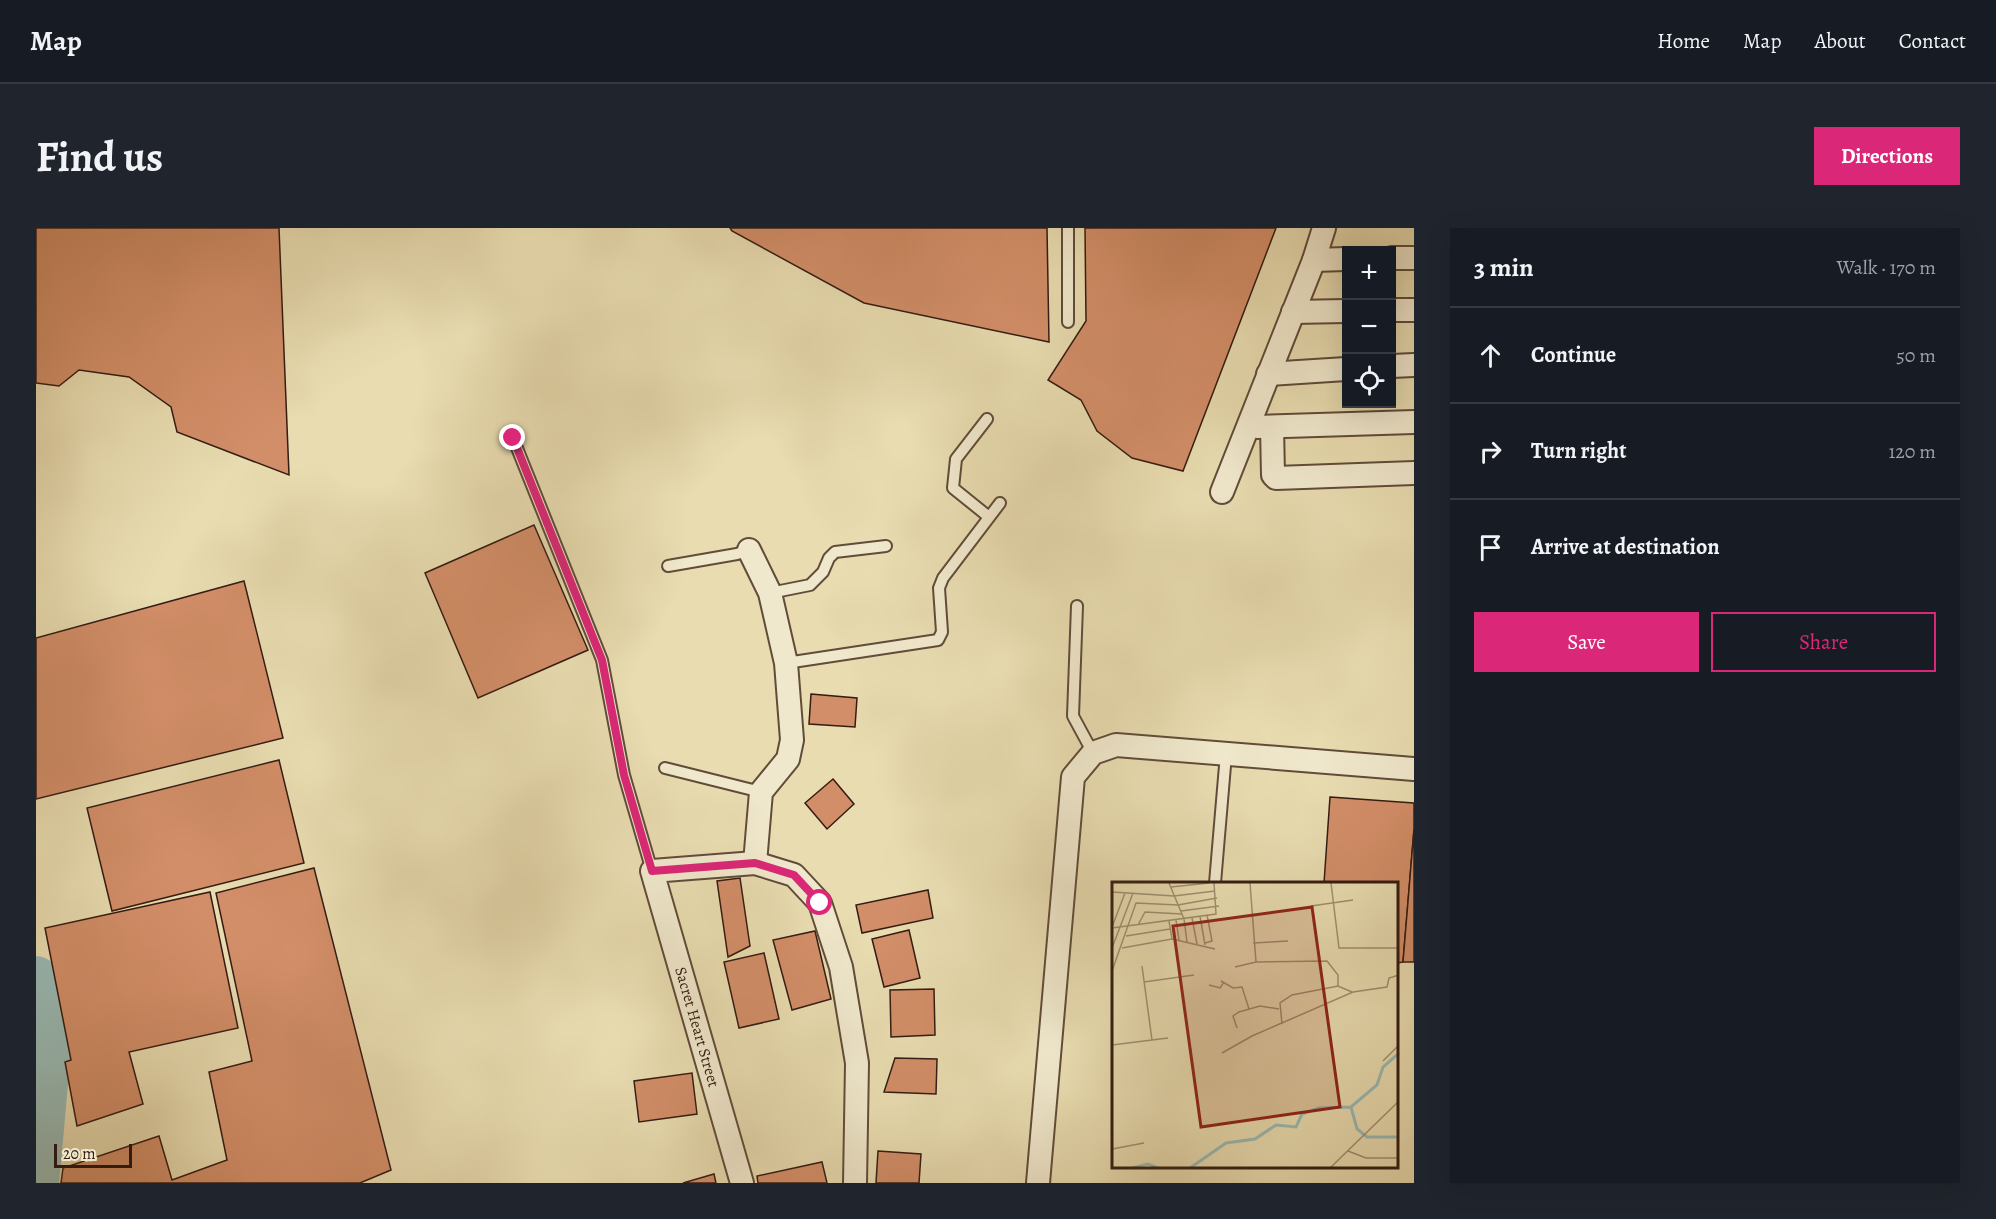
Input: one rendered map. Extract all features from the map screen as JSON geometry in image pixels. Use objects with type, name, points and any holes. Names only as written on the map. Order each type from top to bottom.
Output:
[{"type":"street","points":[[1222,492],[1314,260],[1324,228]]},
{"type":"street","points":[[1396,258],[1414,258]]},
{"type":"street","points":[[1314,260],[1342,259]]},
{"type":"street","points":[[1396,310],[1414,310]]},
{"type":"street","points":[[1293,312],[1342,311]]},
{"type":"street","points":[[1396,366],[1414,365]]},
{"type":"street","points":[[1268,374],[1342,369]]},
{"type":"street","points":[[1247,427],[1414,422]]},
{"type":"street","points":[[1272,427],[1273,476],[1276,478],[1414,473]]},
{"type":"street","points":[[750,550],[770,593],[786,663],[792,740],[788,759],[761,792],[755,863]]},
{"type":"street","points":[[1038,1183],[1073,777],[1093,753],[1116,745],[1414,769]]},
{"type":"street","points":[[652,871],[755,863],[794,875],[820,903],[841,967],[857,1063],[855,1183]]},
{"type":"street","name":"Sacret Heart Street","points":[[652,871],[742,1183]]},
{"type":"lane","points":[[1068,228],[1068,322]]},
{"type":"lane","points":[[987,419],[956,459],[953,488],[989,517]]},
{"type":"lane","points":[[513,438],[602,660],[624,775],[652,871]]},
{"type":"lane","points":[[786,663],[938,640],[942,632],[939,588],[943,578],[1000,503]]},
{"type":"lane","points":[[770,593],[810,585],[823,572],[829,558],[835,552],[886,546]]},
{"type":"lane","points":[[668,566],[750,550]]},
{"type":"lane","points":[[1077,606],[1073,716],[1093,753]]},
{"type":"lane","points":[[1215,882],[1226,754]]},
{"type":"lane","points":[[664,768],[761,792]]},
{"type":"building","points":[[36,228],[279,228],[289,475],[177,432],[171,407],[129,377],[79,370],[59,386],[36,383]]},
{"type":"building","points":[[730,228],[1047,228],[1049,342],[864,303]]},
{"type":"building","points":[[1085,228],[1276,228],[1183,471],[1132,458],[1097,431],[1081,400],[1048,380],[1086,321]]},
{"type":"building","points":[[534,525],[588,650],[478,698],[425,573]]},
{"type":"building","points":[[244,581],[283,738],[36,799],[36,638]]},
{"type":"building","points":[[811,694],[857,698],[855,727],[809,724]]},
{"type":"building","points":[[279,760],[304,863],[112,911],[87,808]]},
{"type":"building","points":[[833,779],[854,804],[827,829],[805,803]]},
{"type":"building","points":[[1330,797],[1414,803],[1403,962],[1399,963],[1399,882],[1324,882]]},
{"type":"building","points":[[1414,829],[1414,962],[1403,962]]},
{"type":"building","points":[[314,868],[391,1170],[360,1183],[61,1183],[63,1168],[159,1136],[172,1180],[227,1160],[209,1072],[252,1061],[216,893]]},
{"type":"building","points":[[740,878],[750,946],[728,957],[717,881]]},
{"type":"building","points":[[928,890],[933,918],[862,933],[856,905]]},
{"type":"building","points":[[210,892],[238,1028],[129,1052],[143,1104],[77,1126],[65,1062],[71,1060],[45,928]]},
{"type":"building","points":[[909,930],[920,978],[884,987],[872,939]]},
{"type":"building","points":[[815,931],[831,999],[792,1010],[773,940]]},
{"type":"building","points":[[764,953],[779,1019],[739,1028],[724,962]]},
{"type":"building","points":[[934,989],[935,1035],[891,1037],[890,990]]},
{"type":"building","points":[[895,1058],[937,1059],[936,1094],[884,1092]]},
{"type":"building","points":[[692,1073],[697,1114],[639,1122],[634,1081]]},
{"type":"building","points":[[878,1151],[921,1154],[919,1183],[876,1183]]},
{"type":"building","points":[[822,1162],[827,1183],[758,1183],[757,1176]]},
{"type":"building","points":[[714,1174],[716,1183],[683,1183]]},
{"type":"waterway","points":[[36,979],[49,1040],[36,1183]]},
{"type":"route","points":[[513,438],[602,660],[624,775],[652,871],[755,863],[794,875],[820,903]]}]
